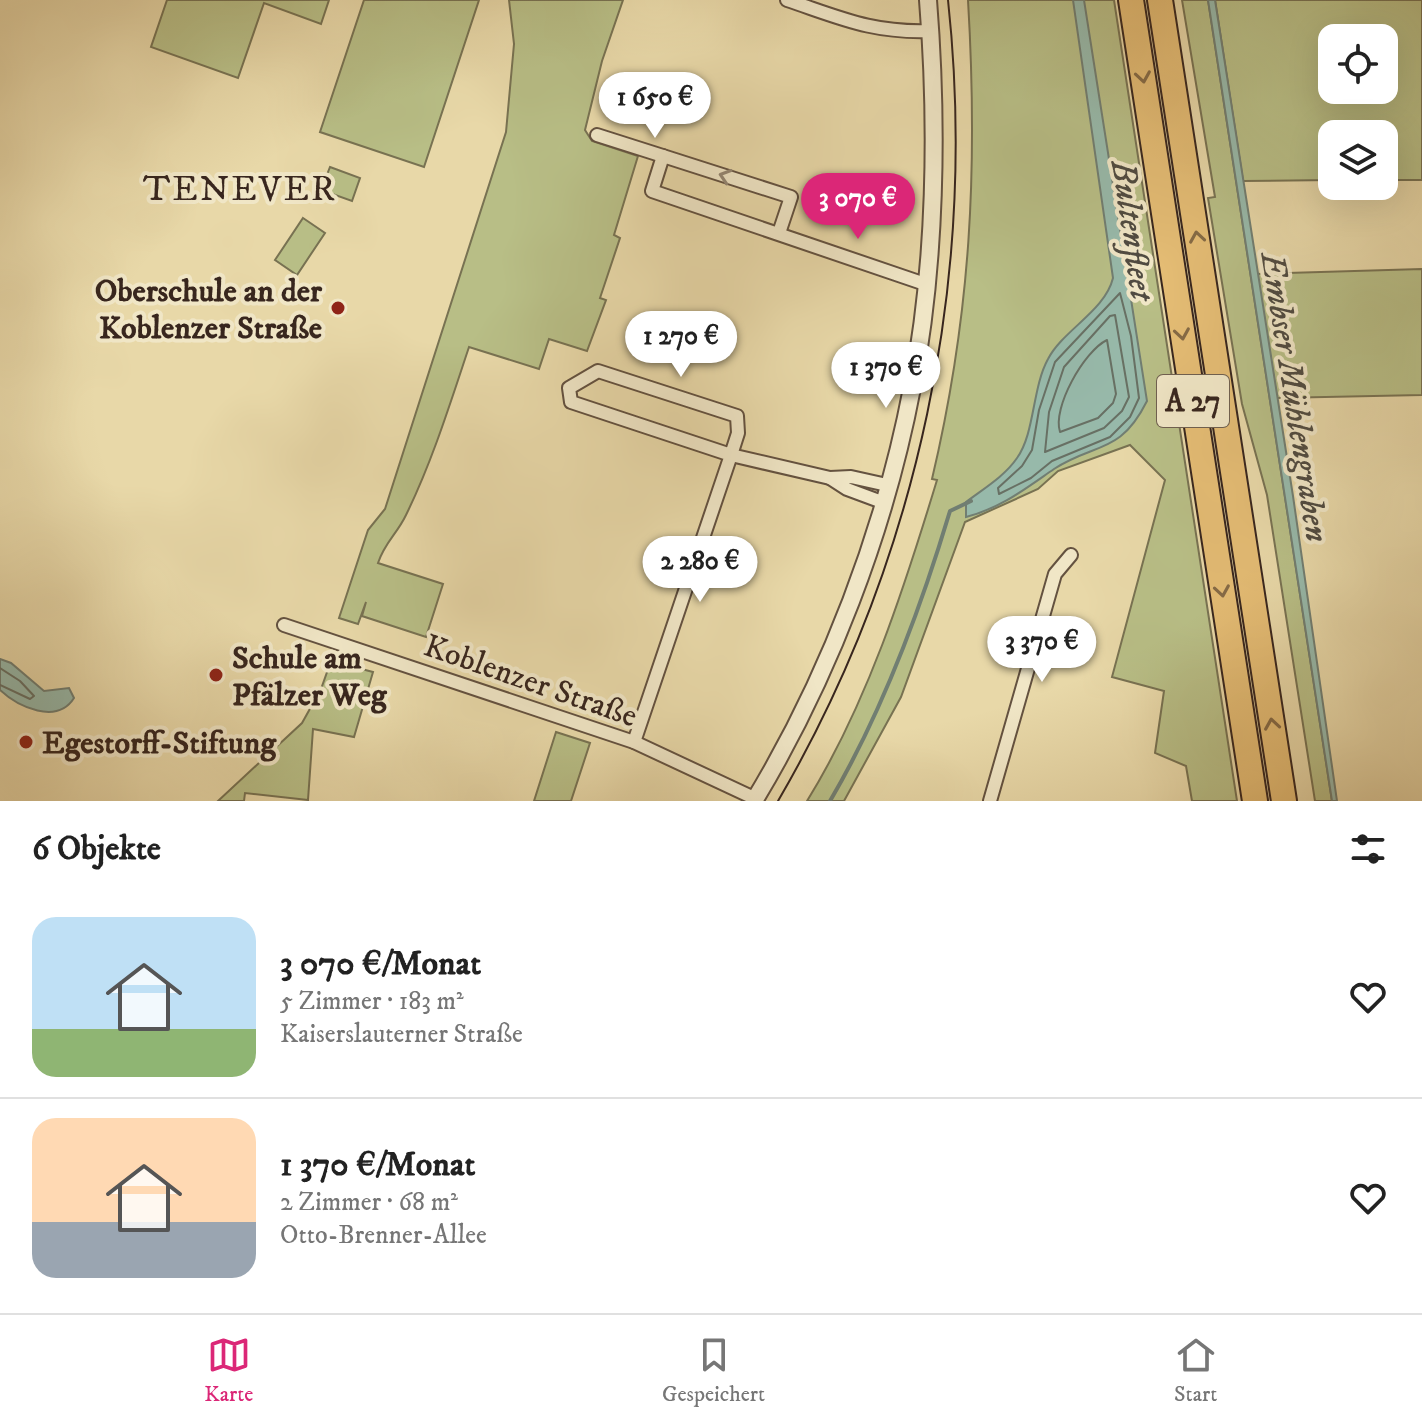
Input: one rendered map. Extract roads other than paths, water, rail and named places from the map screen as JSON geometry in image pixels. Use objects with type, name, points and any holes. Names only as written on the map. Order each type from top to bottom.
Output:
[{"type":"highway","name":"A 27","points":[[1131,0],[1255,801]]},
{"type":"highway","name":"A 27","points":[[1160,0],[1284,801]]},
{"type":"street","points":[[787,0],[870,28],[891,32],[930,31]]},
{"type":"street","points":[[755,800],[802,713],[845,619],[912,388],[925,284],[934,138],[928,0]]},
{"type":"street","points":[[597,135],[791,197],[779,233]]},
{"type":"street","points":[[663,156],[652,191],[925,284]]},
{"type":"street","points":[[634,742],[731,455],[738,433],[737,416],[598,371],[569,388],[571,402],[731,455],[830,478],[851,477],[884,493]]},
{"type":"street","points":[[990,801],[1055,574],[1071,555]]},
{"type":"street","name":"Koblenzer Straße","points":[[284,625],[634,742],[755,800]]},
{"type":"water","points":[[1073,0],[1084,0],[1147,401],[1127,431],[1117,439],[1054,469],[1002,503],[966,517],[966,502],[1006,471],[1023,448],[1048,359],[1063,339],[1102,300],[1113,278]]},
{"type":"water","points":[[1208,0],[1215,0],[1293,496],[1337,801],[1332,801]]},
{"type":"water","points":[[0,659],[11,663],[44,691],[69,688],[74,698],[58,711],[48,712],[17,702],[0,690]]},
{"type":"waterway","name":"Bultenfleet","points":[[830,801],[867,732],[899,660],[950,511],[971,501]]},
{"type":"tram line","points":[[778,801],[827,709],[868,613],[902,515],[927,414],[945,312],[954,208],[955,104],[948,0]]},
{"type":"place","name":"Oberschule an der Koblenzer Straße","points":[[338,308]]},
{"type":"place","name":"Schule am Pfälzer Weg","points":[[216,675]]},
{"type":"place","name":"Egestorff-Stiftung","points":[[26,742]]},
{"type":"district","name":"TENEVER","points":[[240,187]]},
{"type":"water label","name":"Embser Mühlengraben","points":[[1296,397]]}]
